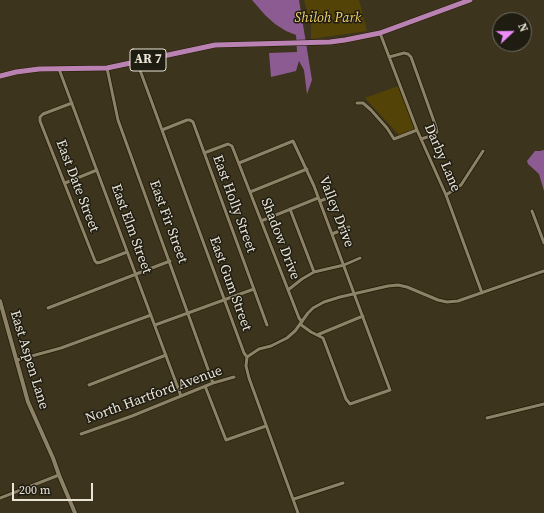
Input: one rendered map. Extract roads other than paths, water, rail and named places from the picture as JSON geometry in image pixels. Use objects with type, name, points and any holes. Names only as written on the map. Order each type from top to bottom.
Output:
[{"type":"main road","name":"AR 7","points":[[0,76],[27,70],[106,68],[216,45],[307,43],[345,40],[380,33],[458,2],[470,0]]},
{"type":"street","name":"Darby Lane","points":[[380,33],[417,130],[446,195],[482,293]]},
{"type":"street","points":[[389,57],[404,53],[411,57],[436,127],[436,132],[434,135],[421,139]]},
{"type":"street","name":"East Gum Street","points":[[138,62],[224,299],[244,353],[247,357],[246,366],[298,513]]},
{"type":"street","name":"East Fir Street","points":[[106,68],[118,120],[213,383]]},
{"type":"street","name":"East Elm Street","points":[[59,69],[181,396]]},
{"type":"street","name":"East Date Street","points":[[72,103],[43,114],[40,117],[40,121],[95,261],[97,263],[127,252]]},
{"type":"street","points":[[357,103],[364,104],[371,110],[387,128],[394,139],[417,130]]},
{"type":"street","name":"East Holly Street","points":[[162,130],[187,120],[193,122],[267,325]]},
{"type":"street","name":"Valley Drive","points":[[239,163],[293,141],[307,169],[390,390],[350,404],[346,399],[323,338],[316,335]]},
{"type":"street","name":"Shadow Drive","points":[[204,153],[231,144],[301,323]]},
{"type":"street","points":[[446,195],[461,186],[483,152]]},
{"type":"street","points":[[250,192],[307,169]]},
{"type":"street","points":[[65,183],[97,170]]},
{"type":"street","points":[[261,221],[290,209],[336,195]]},
{"type":"street","points":[[290,209],[314,272]]},
{"type":"street","points":[[532,211],[544,244]]},
{"type":"street","points":[[332,234],[349,227]]},
{"type":"street","points":[[288,290],[314,272],[344,265],[360,258]]},
{"type":"street","points":[[48,308],[170,261]]},
{"type":"street","points":[[247,357],[259,349],[271,346],[287,338],[308,313],[318,305],[332,299],[354,293],[398,285],[407,287],[438,300],[447,302],[458,301],[544,271]]},
{"type":"street","points":[[155,325],[254,288]]},
{"type":"street","name":"East Aspen Lane","points":[[0,304],[28,402],[75,513]]},
{"type":"street","points":[[17,360],[61,348],[151,315]]},
{"type":"street","points":[[301,323],[316,335],[363,316]]},
{"type":"street","points":[[90,385],[166,355]]},
{"type":"street","name":"North Hartford Avenue","points":[[81,434],[213,383],[234,377]]},
{"type":"street","points":[[205,386],[226,440],[266,426]]},
{"type":"street","points":[[487,418],[544,404]]},
{"type":"street","points":[[0,498],[59,475]]},
{"type":"street","points":[[294,499],[343,483]]},
{"type":"park label","name":"Shiloh Park","points":[[328,18]]}]
